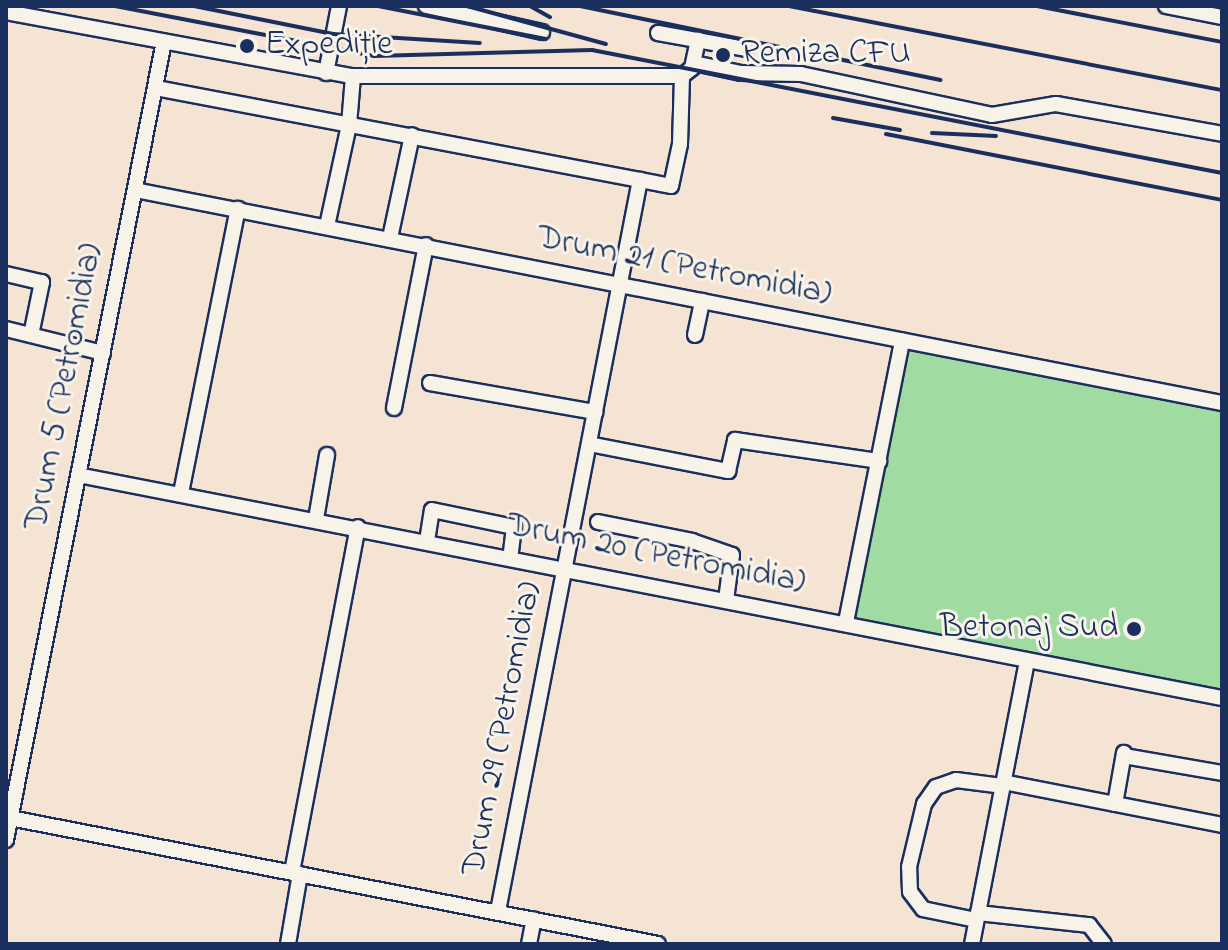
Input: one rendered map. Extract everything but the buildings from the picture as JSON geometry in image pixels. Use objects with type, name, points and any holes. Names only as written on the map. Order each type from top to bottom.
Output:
[{"type":"lane","points":[[326,73],[339,6]]},
{"type":"lane","points":[[426,6],[542,32]]},
{"type":"lane","points":[[1166,6],[1222,17]]},
{"type":"lane","points":[[6,12],[353,76],[682,76]]},
{"type":"lane","points":[[658,33],[746,49]]},
{"type":"lane","points":[[156,88],[671,186],[680,144],[682,76],[694,63],[698,40]]},
{"type":"lane","name":"Drum 5 (Petromidia)","points":[[6,840],[164,41]]},
{"type":"lane","points":[[694,63],[741,73],[801,74],[992,115],[1056,104],[1222,134]]},
{"type":"lane","points":[[327,226],[349,125],[353,76]]},
{"type":"lane","points":[[390,238],[412,135]]},
{"type":"lane","name":"Drum 29 (Petromidia)","points":[[498,911],[640,180]]},
{"type":"lane","name":"Drum 21 (Petromidia)","points":[[135,190],[1222,403]]},
{"type":"lane","points":[[181,493],[238,209]]},
{"type":"lane","points":[[394,408],[426,245]]},
{"type":"lane","points":[[6,274],[42,282],[31,335]]},
{"type":"lane","points":[[695,335],[702,301]]},
{"type":"lane","points":[[6,329],[103,353]]},
{"type":"lane","points":[[846,622],[902,341]]},
{"type":"lane","points":[[430,383],[595,412]]},
{"type":"lane","points":[[589,444],[728,471],[735,440],[879,461]]},
{"type":"lane","points":[[316,519],[327,455]]},
{"type":"lane","name":"Drum 20 (Petromidia)","points":[[78,475],[846,622],[1222,698]]},
{"type":"lane","points":[[427,541],[432,510],[514,527],[510,558]]},
{"type":"lane","points":[[598,522],[692,541],[732,555],[726,600]]},
{"type":"lane","points":[[288,944],[296,873],[358,527]]},
{"type":"lane","points":[[972,944],[1027,661]]},
{"type":"lane","points":[[1115,804],[1124,754],[1222,773]]},
{"type":"lane","points":[[1104,944],[1089,925],[923,909],[910,892],[909,867],[924,804],[936,787],[956,780],[1002,784],[1222,825]]},
{"type":"lane","points":[[10,818],[658,944]]},
{"type":"lane","points":[[529,944],[534,919]]},
{"type":"shaded area","points":[[6,6],[1222,6],[1222,944],[6,944]]},
{"type":"green space","points":[[902,341],[1222,403],[1222,698],[846,622]]},
{"type":"railway","points":[[115,6],[374,56],[592,50],[1222,173]]},
{"type":"railway","points":[[194,6],[333,34],[480,43]]},
{"type":"railway","points":[[378,6],[546,39]]},
{"type":"railway","points":[[467,6],[606,44]]},
{"type":"railway","points":[[530,6],[550,17]]},
{"type":"railway","points":[[580,6],[940,80]]},
{"type":"railway","points":[[789,6],[1222,90]]},
{"type":"railway","points":[[1037,6],[1222,42]]},
{"type":"railway","points":[[833,118],[900,130]]},
{"type":"railway","points":[[932,133],[996,136]]},
{"type":"railway","points":[[886,134],[1222,200]]},
{"type":"place","name":"Expediție","points":[[247,46]]},
{"type":"place","name":"Remiza CFU","points":[[723,55]]},
{"type":"place","name":"Betonaj Sud","points":[[1134,629]]}]
